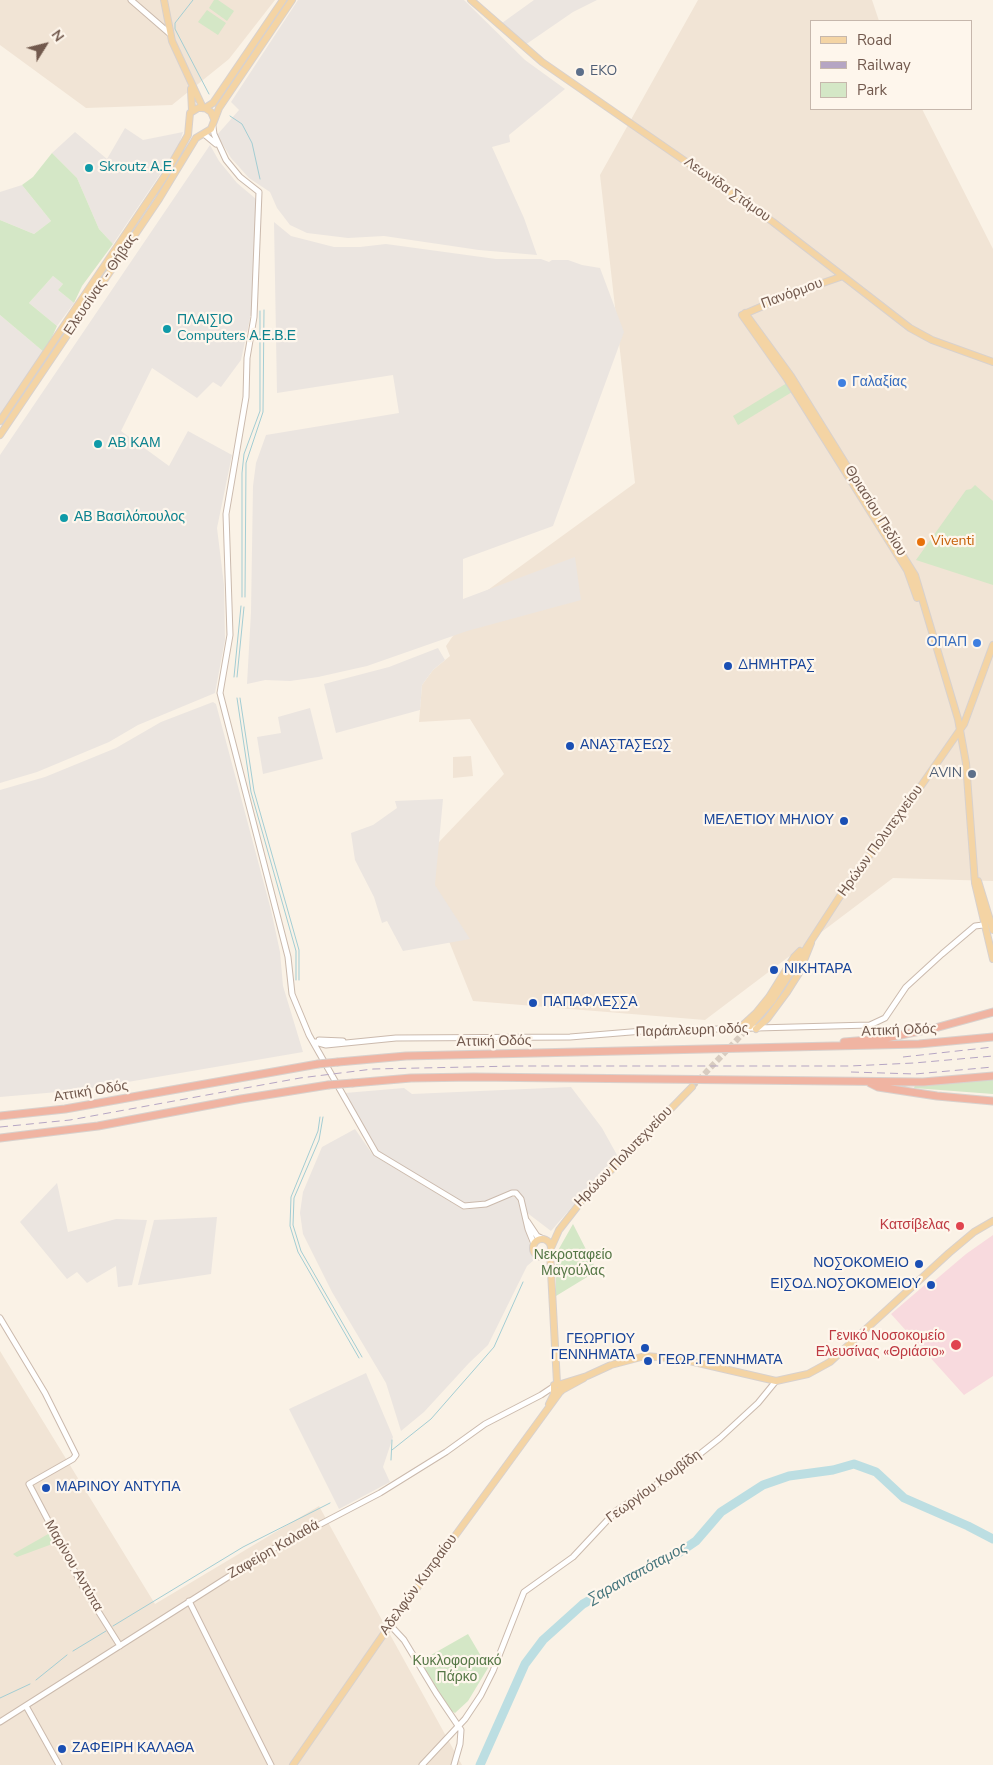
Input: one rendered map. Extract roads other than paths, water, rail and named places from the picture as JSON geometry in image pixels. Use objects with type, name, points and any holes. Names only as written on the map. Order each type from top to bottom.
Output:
[{"type":"highway","points":[[821,1046],[927,1030],[992,1012]]},
{"type":"highway","name":"Αττική Οδός","points":[[0,1116],[65,1109],[318,1064],[406,1056],[920,1044],[993,1037]]},
{"type":"highway","points":[[0,1138],[98,1126],[241,1098],[328,1085],[411,1078],[923,1082],[993,1076]]},
{"type":"highway","points":[[868,1082],[878,1087],[899,1091],[993,1101]]},
{"type":"main road","points":[[164,0],[169,33],[204,108],[211,112],[213,122]]},
{"type":"main road","points":[[192,111],[213,103],[283,0]]},
{"type":"main road","name":"Ελευσίνας - Θήβας","points":[[0,435],[159,199],[196,138],[213,122],[292,0]]},
{"type":"main road","name":"Λεωνίδα Στάμου","points":[[471,0],[542,62],[773,222],[910,328],[941,344],[993,362]]},
{"type":"main road","name":"Ελευσίνας - Θήβας","points":[[0,421],[156,188],[187,138],[190,128],[188,120],[192,111],[188,76]]},
{"type":"main road","points":[[190,128],[202,134]]},
{"type":"main road","name":"Πανόρμου","points":[[743,314],[843,276]]},
{"type":"main road","name":"Θριασίου Πεδίου","points":[[743,314],[792,386],[909,574],[954,722],[960,730],[966,763],[976,877]]},
{"type":"main road","name":"Ηρώων Πολυτεχνείου","points":[[753,1028],[846,887],[914,796],[960,730],[967,718],[993,645]]},
{"type":"main road","points":[[976,877],[984,925],[993,959]]},
{"type":"main road","points":[[976,877],[993,930]]},
{"type":"main road","points":[[753,1028],[767,1019],[799,972],[815,934]]},
{"type":"main road","points":[[733,1030],[743,1025],[756,1012],[769,997],[794,956],[804,950]]},
{"type":"main road","points":[[767,1019],[766,1027],[769,1029]]},
{"type":"main road","name":"Ηρώων Πολυτεχνείου","points":[[558,1388],[551,1250],[559,1230],[584,1198],[692,1087]]},
{"type":"main road","points":[[558,1388],[577,1384],[587,1376],[611,1365],[638,1357],[656,1356],[681,1359],[776,1381],[798,1378],[830,1362],[949,1253],[974,1232],[993,1221]]},
{"type":"main road","name":"Ηρώων Πολυτεχνείου","points":[[544,1239],[559,1230]]},
{"type":"main road","points":[[544,1239],[550,1244],[551,1250],[542,1257],[534,1251],[534,1244],[544,1239]]},
{"type":"main road","name":"Ηρώων Πολυτεχνείου","points":[[542,1257],[548,1262],[552,1277]]},
{"type":"main road","name":"Αδελφών Κυπραίου","points":[[293,1765],[390,1625],[548,1407],[558,1388]]},
{"type":"street","points":[[132,0],[169,33]]},
{"type":"street","points":[[213,122],[214,134],[220,149],[236,173],[259,192],[254,317],[247,358],[246,397],[226,514],[230,636],[220,693],[288,957],[292,994],[314,1041],[376,1153],[464,1206],[486,1204],[516,1193],[521,1199],[534,1244]]},
{"type":"street","points":[[202,134],[220,149]]},
{"type":"street","name":"Παράπλευρη οδός","points":[[314,1041],[326,1045],[396,1038],[570,1037],[643,1031],[769,1029],[877,1024],[885,1018],[912,982],[971,930],[984,925]]},
{"type":"street","points":[[526,1218],[537,1236],[544,1239]]},
{"type":"street","name":"Μαρίνου Αντύπα","points":[[0,1318],[45,1393],[76,1455],[73,1460],[29,1484],[83,1587],[120,1646]]},
{"type":"street","name":"Γεωργίου Κουβίδη","points":[[422,1765],[459,1725],[482,1695],[524,1592],[568,1562],[616,1511],[679,1470],[720,1438],[758,1403],[776,1381]]},
{"type":"street","name":"Ζαφείρη Καλαθά","points":[[0,1722],[288,1539],[380,1493],[446,1452],[485,1424],[558,1388]]},
{"type":"street","points":[[541,1395],[548,1407]]},
{"type":"street","points":[[189,1601],[271,1765]]},
{"type":"street","points":[[390,1625],[404,1640],[436,1693],[459,1725],[461,1740],[454,1765]]},
{"type":"street","points":[[26,1706],[59,1765]]},
{"type":"waterway","points":[[193,0],[175,23],[175,29],[209,94]]},
{"type":"waterway","points":[[230,116],[242,124],[252,143],[260,179]]},
{"type":"waterway","points":[[245,597],[246,463],[263,412],[264,310]]},
{"type":"waterway","points":[[242,597],[242,473],[244,454],[260,411],[260,311]]},
{"type":"waterway","points":[[234,677],[241,606]]},
{"type":"waterway","points":[[237,677],[244,607]]},
{"type":"waterway","points":[[237,698],[251,792],[296,951],[296,980]]},
{"type":"waterway","points":[[240,698],[254,791],[299,950],[299,980]]},
{"type":"waterway","points":[[320,1117],[318,1131],[291,1197],[290,1226],[298,1252],[359,1358]]},
{"type":"waterway","points":[[323,1117],[319,1140],[294,1198],[293,1225],[301,1251],[362,1357]]},
{"type":"waterway","points":[[392,1450],[431,1419],[494,1347],[523,1282]]},
{"type":"waterway","points":[[391,1460],[392,1440]]},
{"type":"waterway","name":"Σαρανταπόταμος","points":[[480,1765],[525,1664],[543,1640],[583,1604],[651,1566],[677,1554],[696,1541],[721,1512],[763,1485],[789,1476],[833,1470],[854,1464],[876,1472],[904,1498],[993,1539]]},
{"type":"waterway","points":[[113,1626],[243,1547],[330,1503]]},
{"type":"waterway","points":[[73,1651],[106,1631]]},
{"type":"waterway","points":[[36,1680],[67,1655]]},
{"type":"waterway","points":[[0,1698],[30,1684]]},
{"type":"tunnel","points":[[692,1087],[750,1026]]},
{"type":"railway","points":[[903,1057],[993,1047]]},
{"type":"railway","points":[[0,1127],[70,1120],[300,1078],[373,1069],[516,1066],[850,1066],[993,1056]]},
{"type":"railway","points":[[851,1072],[915,1074],[993,1067]]},
{"type":"place","name":"EKO","points":[[580,72]]},
{"type":"place","name":"Skroutz Α.Ε.","points":[[89,168]]},
{"type":"place","name":"ΠΛΑΙΣΙΟ Computers Α.Ε.Β.Ε","points":[[167,329]]},
{"type":"place","name":"Γαλαξίας","points":[[842,383]]},
{"type":"place","name":"ΑΒ ΚΑΜ","points":[[98,444]]},
{"type":"place","name":"ΑΒ Βασιλόπουλος","points":[[64,518]]},
{"type":"place","name":"Viventi","points":[[921,542]]},
{"type":"place","name":"ΟΠΑΠ","points":[[977,643]]},
{"type":"place","name":"ΔΗΜΗΤΡΑΣ","points":[[728,666]]},
{"type":"place","name":"ΑΝΑΣΤΑΣΕΩΣ","points":[[570,746]]},
{"type":"place","name":"AVIN","points":[[972,774]]},
{"type":"place","name":"ΜΕΛΕΤΙΟΥ ΜΗΛΙΟΥ","points":[[844,821]]},
{"type":"place","name":"ΝΙΚΗΤΑΡΑ","points":[[774,970]]},
{"type":"place","name":"ΠΑΠΑΦΛΕΣΣΑ","points":[[533,1003]]},
{"type":"place","name":"Κατσίβελας","points":[[960,1226]]},
{"type":"place","name":"ΝΟΣΟΚΟΜΕΙΟ","points":[[919,1264]]},
{"type":"place","name":"ΕΙΣΟΔ.ΝΟΣΟΚΟΜΕΙΟΥ","points":[[931,1285]]},
{"type":"place","name":"Γενικό Νοσοκομείο Ελευσίνας «Θριάσιο»","points":[[956,1345]]},
{"type":"place","name":"ΓΕΩΡΓΙΟΥ ΓΕΝΝΗΜΑΤΑ","points":[[645,1348]]},
{"type":"place","name":"ΓΕΩΡ.ΓΕΝΝΗΜΑΤΑ","points":[[648,1361]]},
{"type":"place","name":"ΜΑΡΙΝΟΥ ΑΝΤΥΠΑ","points":[[46,1488]]},
{"type":"place","name":"ΖΑΦΕΙΡΗ ΚΑΛΑΘΑ","points":[[62,1749]]},
{"type":"park label","name":"Νεκροταφείο Μαγούλας","points":[[573,1264]]},
{"type":"park label","name":"Κυκλοφοριακό Πάρκο","points":[[457,1670]]}]
